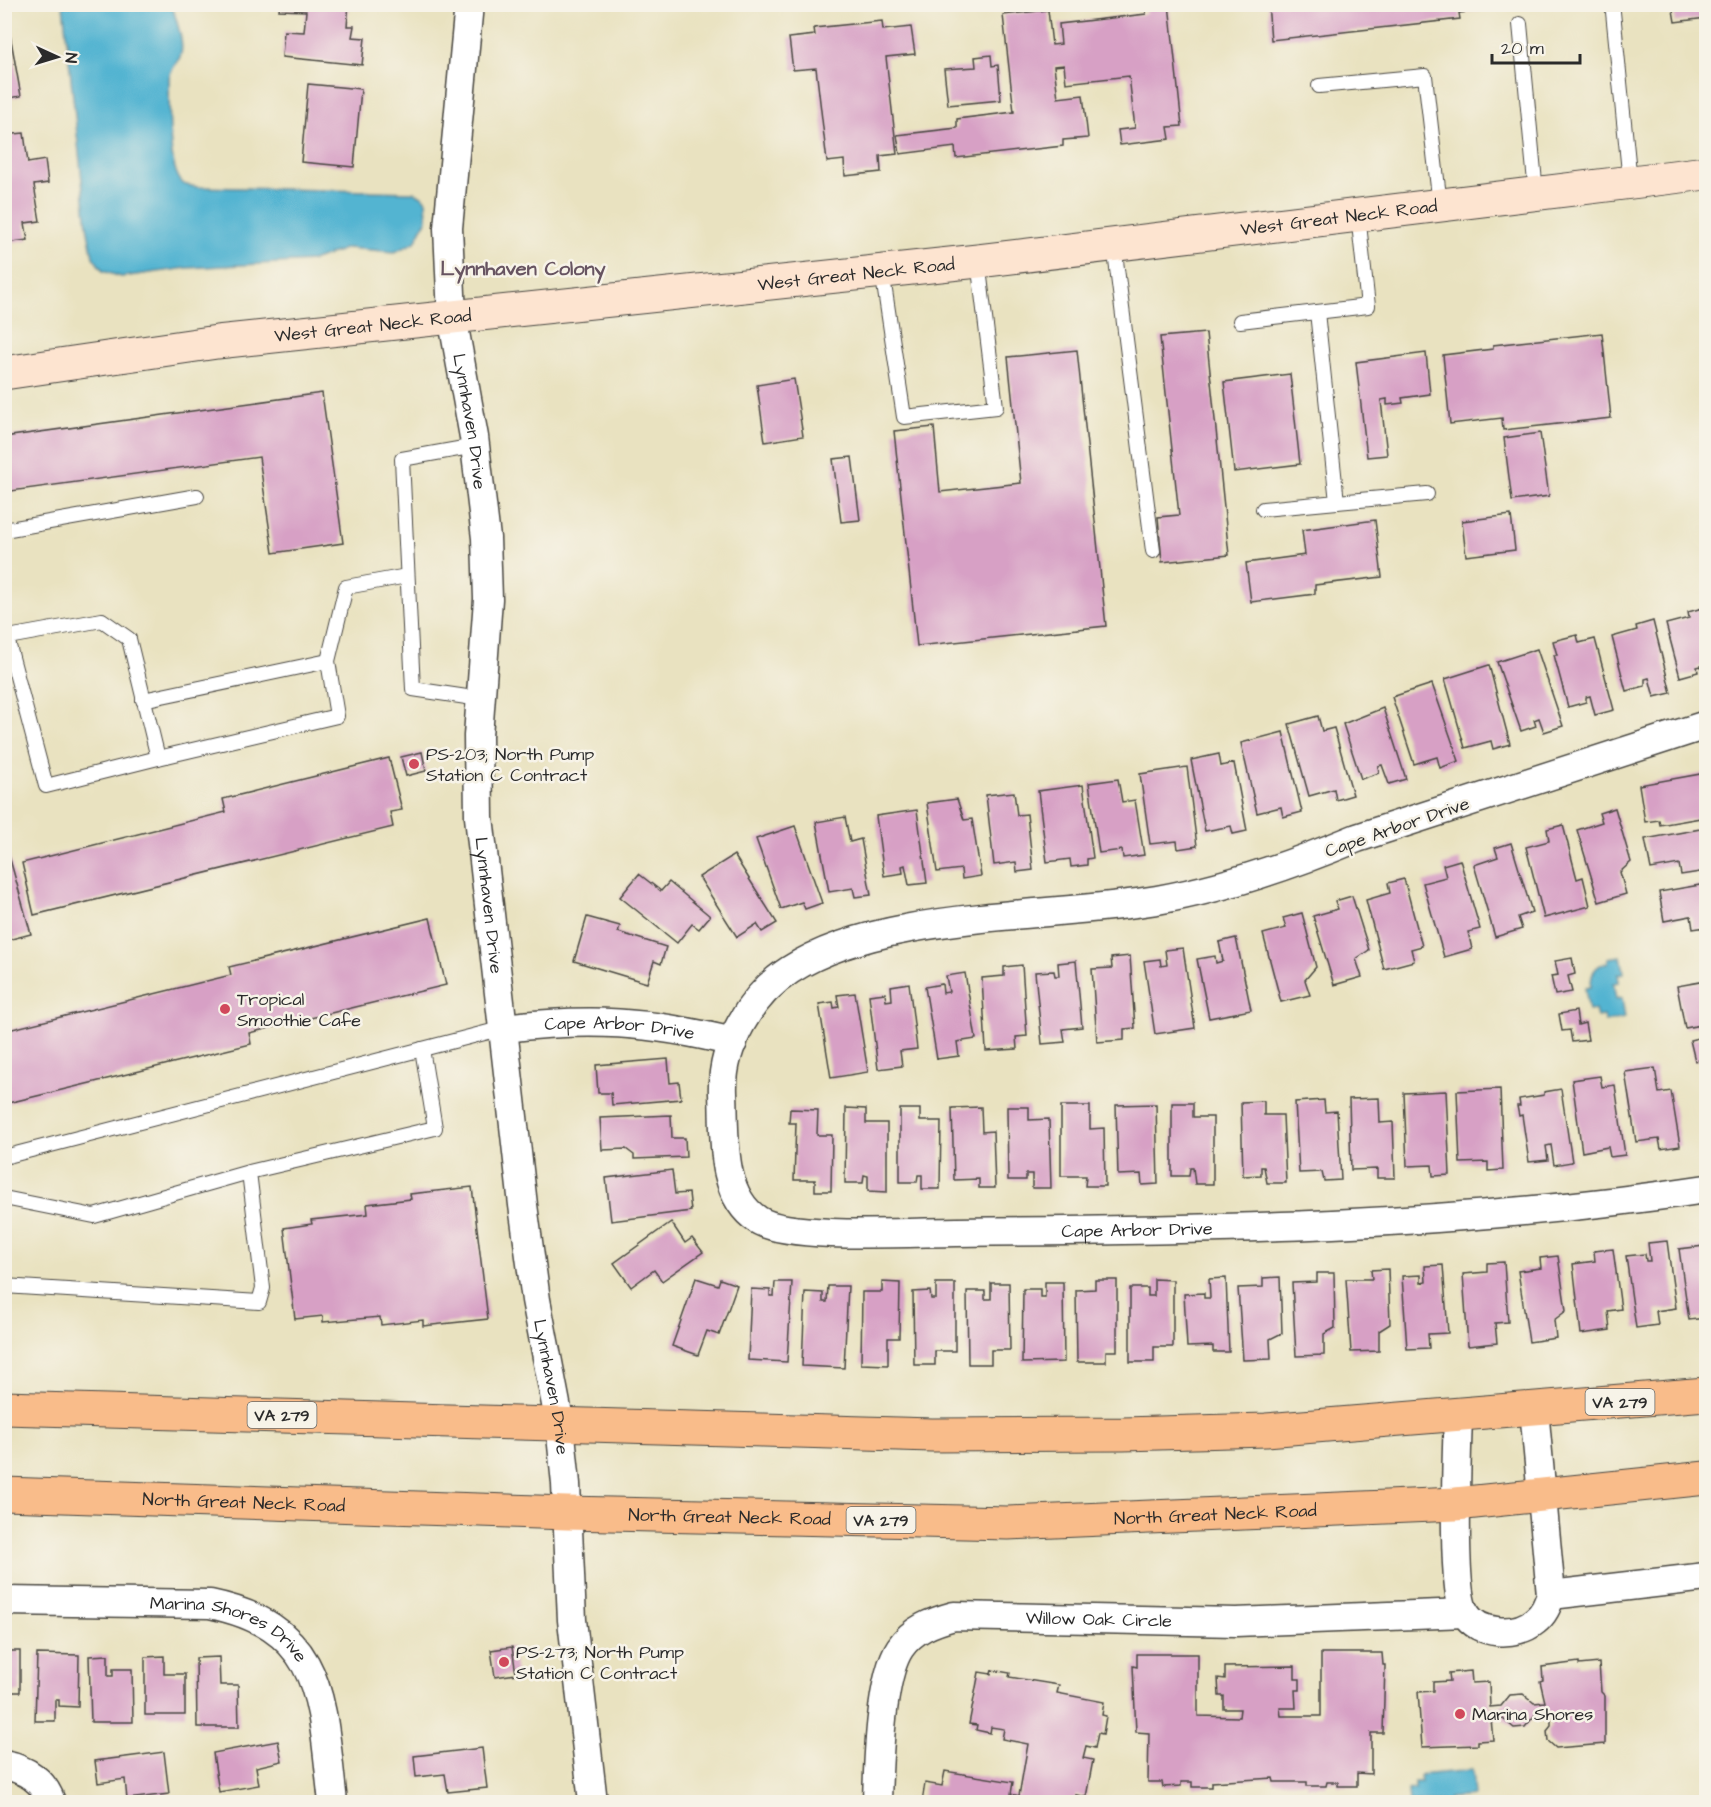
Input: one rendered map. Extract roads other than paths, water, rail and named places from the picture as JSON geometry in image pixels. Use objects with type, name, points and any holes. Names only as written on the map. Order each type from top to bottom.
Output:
[{"type":"main road","name":"VA 279","points":[[4,1408],[932,1435],[1112,1434],[1266,1430],[1707,1394]]},
{"type":"main road","name":"North Great Neck Road","points":[[4,1494],[567,1513],[1008,1523],[1456,1504],[1542,1497],[1707,1478]]},
{"type":"street","name":"Lynnhaven Drive","points":[[469,4],[448,228],[452,316],[475,446],[486,538],[488,599],[478,736],[480,817],[536,1300],[560,1425],[572,1620],[593,1803]]},
{"type":"street","name":"West Great Neck Road","points":[[4,373],[218,342],[978,261],[1707,173]]},
{"type":"street","name":"Cape Arbor Drive","points":[[1707,726],[1358,838],[1301,862],[1229,885],[1155,900],[932,926],[873,937],[815,955],[786,972],[761,994],[746,1016],[733,1042],[723,1085],[728,1172],[735,1193],[747,1211],[761,1222],[781,1231],[1117,1231],[1365,1224],[1461,1218],[1707,1189]]},
{"type":"street","name":"Cape Arbor Drive","points":[[504,1028],[561,1022],[621,1022],[681,1029],[733,1042]]},
{"type":"street","points":[[1458,1416],[1456,1504],[1460,1602],[1465,1613],[1482,1628],[1500,1631],[1521,1629],[1533,1623],[1546,1611],[1551,1594],[1534,1409]]},
{"type":"street","points":[[1551,1594],[1707,1577]]},
{"type":"street","name":"Marina Shores Drive","points":[[4,1600],[210,1604],[238,1610],[265,1622],[293,1644],[309,1669],[319,1694],[333,1803]]},
{"type":"street","name":"Willow Oak Circle","points":[[877,1803],[878,1760],[892,1665],[899,1649],[914,1632],[932,1621],[954,1616],[1236,1622],[1465,1613]]},
{"type":"street","points":[[4,1765],[18,1767],[35,1778],[48,1794],[51,1803]]},
{"type":"lane","points":[[1613,12],[1630,182]]},
{"type":"lane","points":[[1520,24],[1536,193]]},
{"type":"lane","points":[[1319,86],[1425,76],[1440,205]]},
{"type":"lane","points":[[1240,321],[1368,306],[1358,215]]},
{"type":"lane","points":[[1114,245],[1153,551]]},
{"type":"lane","points":[[882,271],[903,417],[996,407],[978,261]]},
{"type":"lane","points":[[1317,312],[1337,502]]},
{"type":"lane","points":[[475,446],[402,459],[413,689],[480,699]]},
{"type":"lane","points":[[1263,509],[1427,494]]},
{"type":"lane","points":[[4,530],[197,496]]},
{"type":"lane","points":[[158,758],[129,639],[102,620],[6,632],[46,786],[337,717],[328,661],[346,587],[408,576]]},
{"type":"lane","points":[[143,700],[328,661]]},
{"type":"lane","points":[[4,1156],[504,1028]]},
{"type":"lane","points":[[4,1198],[94,1216],[249,1172],[435,1128],[422,1049]]},
{"type":"lane","points":[[4,1286],[260,1302],[263,1288],[249,1172]]},
{"type":"water","points":[[63,5],[172,5],[182,52],[169,78],[170,134],[174,165],[178,177],[184,184],[198,187],[414,192],[426,201],[427,219],[415,242],[395,252],[347,248],[312,261],[187,268],[121,277],[103,271],[93,257],[87,226]]},
{"type":"water","points":[[1621,956],[1624,973],[1618,974],[1619,982],[1613,983],[1616,999],[1622,998],[1625,1018],[1605,1022],[1603,1016],[1597,1017],[1595,1010],[1589,1011],[1585,988],[1591,987],[1596,968],[1608,962],[1608,958]]},
{"type":"water","points":[[1472,1770],[1474,1796],[1449,1798],[1449,1802],[1409,1802],[1408,1790],[1415,1789],[1415,1782],[1421,1782],[1420,1775]]},
{"type":"place","name":"PS-203; North Pump Station C Contract","points":[[414,764]]},
{"type":"place","name":"Tropical Smoothie Cafe","points":[[225,1009]]},
{"type":"place","name":"PS-273; North Pump Station C Contract","points":[[504,1662]]},
{"type":"place","name":"Marina Shores","points":[[1460,1714]]},
{"type":"district","name":"Lynnhaven Colony","points":[[523,268]]}]
